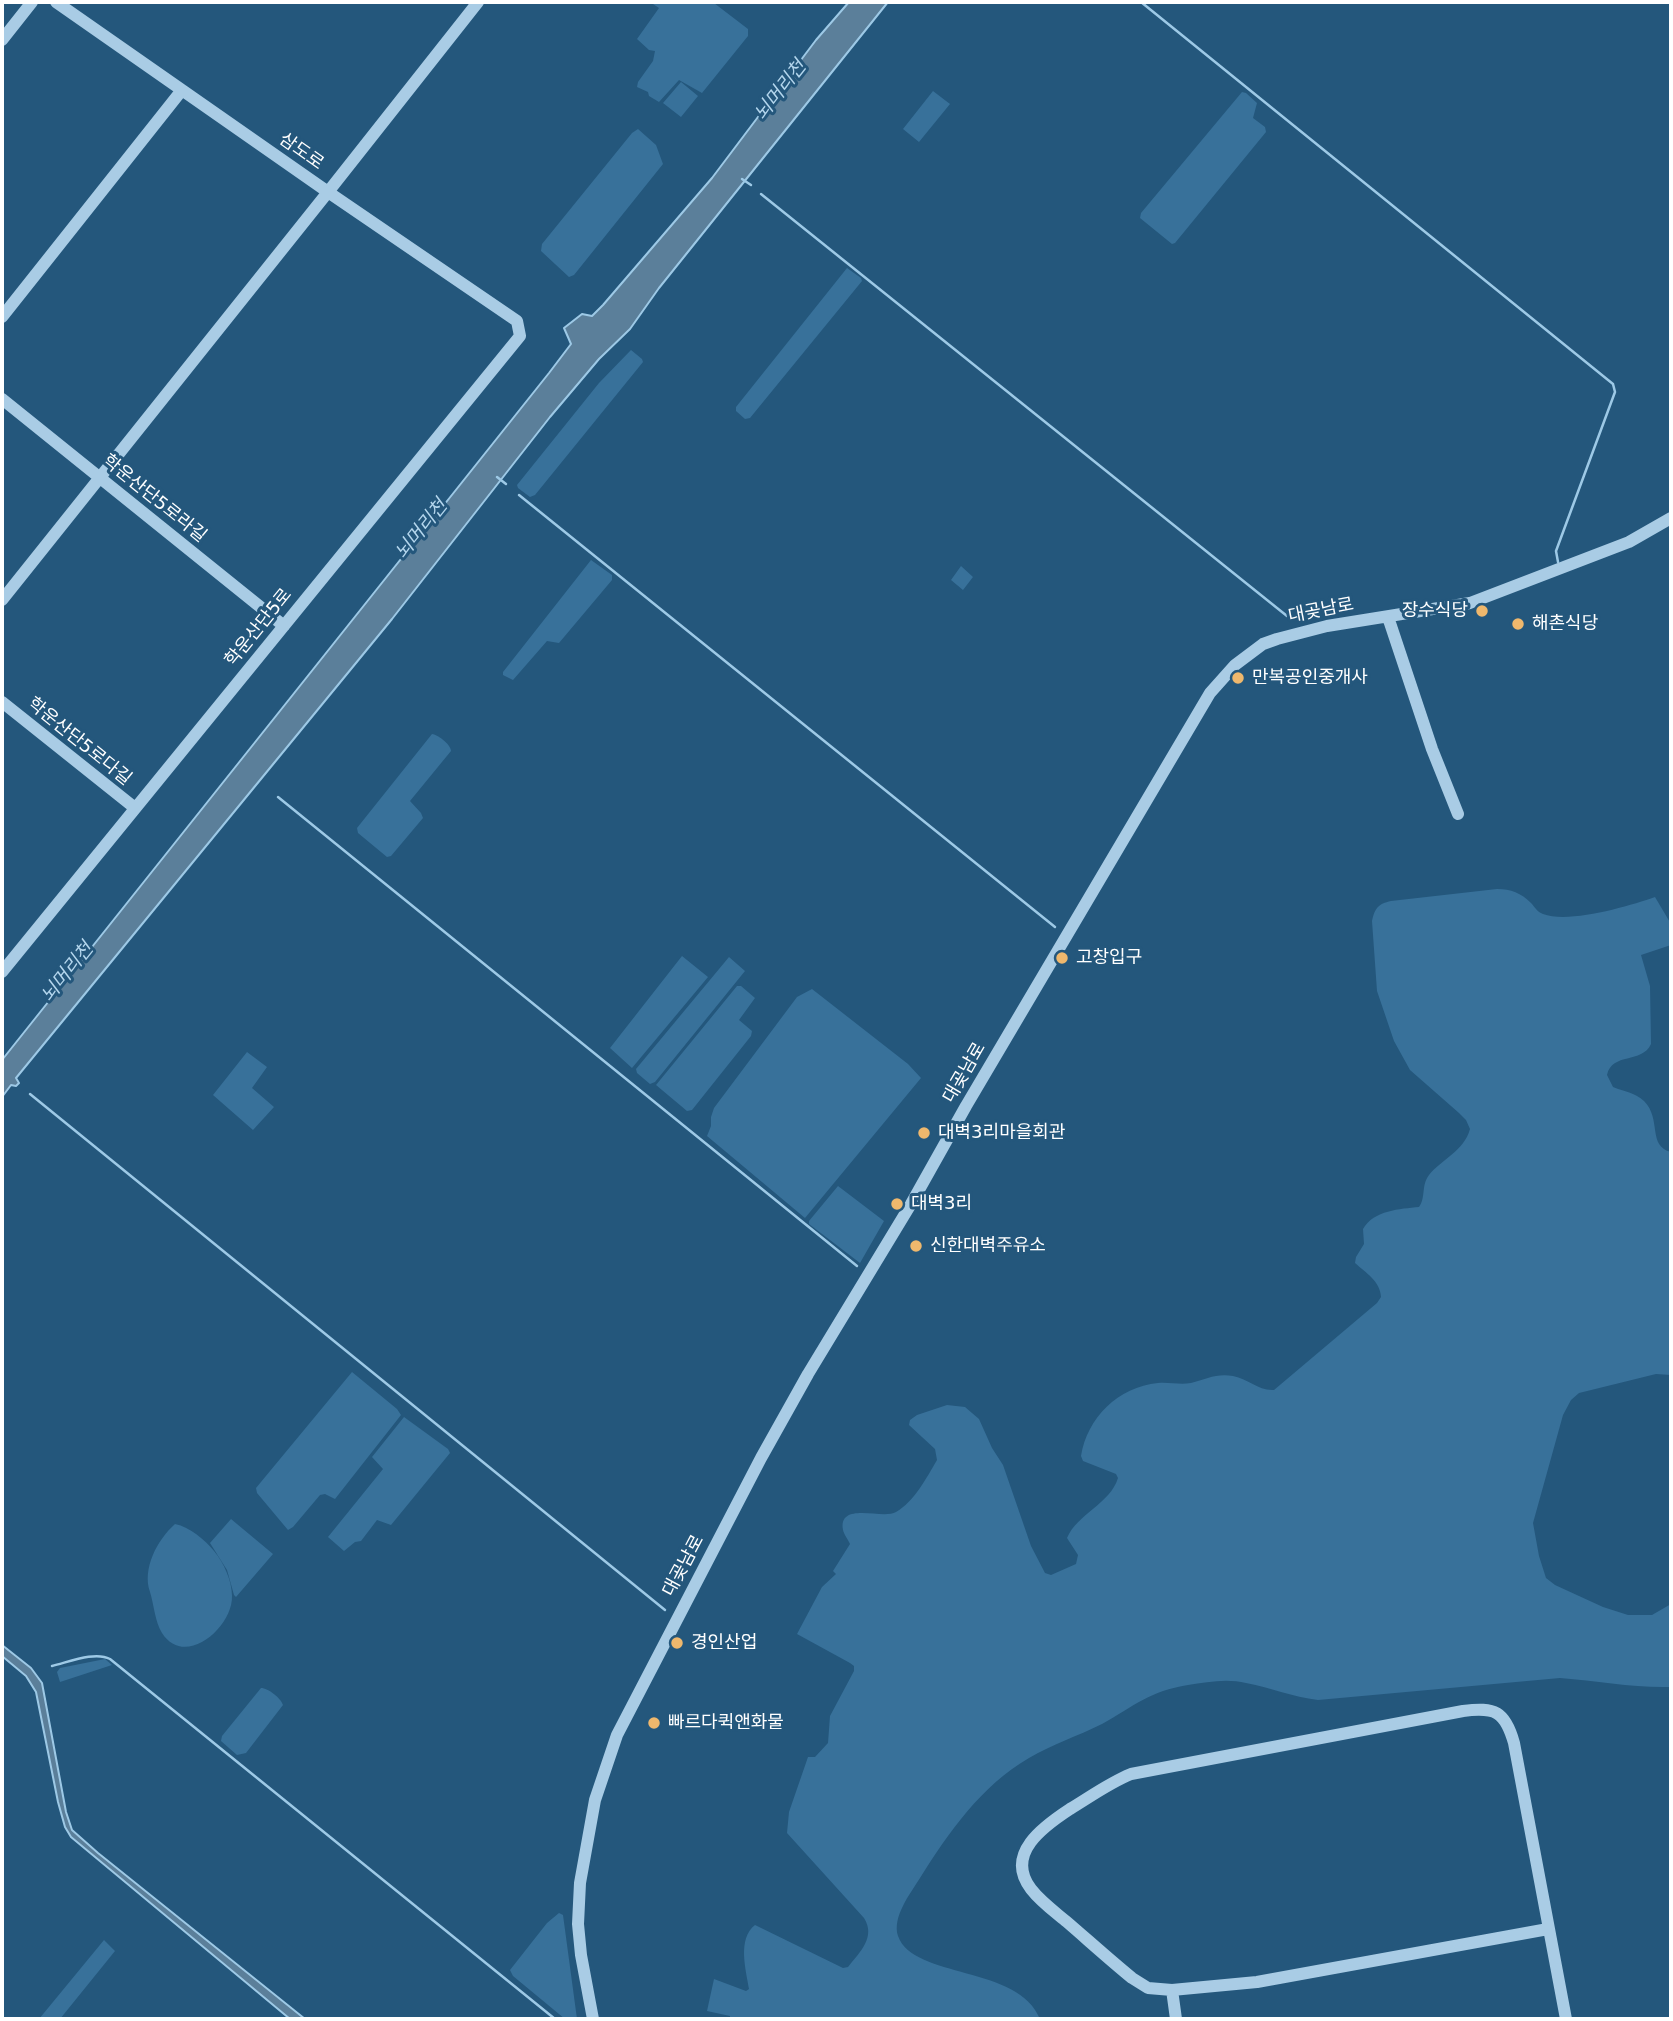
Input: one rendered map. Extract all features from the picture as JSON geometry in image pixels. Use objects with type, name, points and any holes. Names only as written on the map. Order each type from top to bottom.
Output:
[{"type":"street","points":[[2,40],[32,2]]},
{"type":"street","name":"삼도로","points":[[56,2],[328,192],[478,2]]},
{"type":"street","points":[[2,317],[182,90]]},
{"type":"street","points":[[2,600],[328,192]]},
{"type":"street","name":"학운산단5로","points":[[2,972],[520,336],[517,321],[328,192]]},
{"type":"street","name":"학운산단5로라길","points":[[2,399],[284,626]]},
{"type":"street","name":"대곶남로","points":[[593,2019],[578,1924],[580,1883],[602,1773],[617,1735],[761,1458],[1210,693],[1235,665],[1263,645],[1277,639],[1309,630],[1470,603],[1629,542],[1671,518]]},
{"type":"street","points":[[1388,617],[1432,749],[1458,814]]},
{"type":"street","name":"학운산단5로다길","points":[[2,702],[135,808]]},
{"type":"street","points":[[1548,1929],[1285,1978],[1172,1990],[1148,1988],[1031,1890],[1023,1866],[1027,1849],[1037,1832],[1112,1783],[1139,1772],[1463,1711],[1488,1709],[1495,1711],[1507,1722],[1510,1730],[1566,2019]]},
{"type":"street","points":[[1172,1990],[1176,2019]]},
{"type":"shaded area","points":[[650,2],[714,2],[748,29],[748,36],[702,93],[679,80],[659,102],[637,87],[653,61],[655,51],[649,50],[637,39],[659,8]]},
{"type":"shaded area","points":[[681,82],[698,96],[681,117],[663,103]]},
{"type":"shaded area","points":[[933,91],[950,104],[919,142],[903,129]]},
{"type":"shaded area","points":[[1242,92],[1257,103],[1253,118],[1265,127],[1266,132],[1172,244],[1140,218],[1141,213]]},
{"type":"shaded area","points":[[638,129],[656,145],[663,164],[574,275],[569,277],[541,251],[542,244]]},
{"type":"shaded area","points":[[847,268],[862,281],[750,418],[745,419],[736,411],[736,407]]},
{"type":"shaded area","points":[[631,350],[643,362],[535,495],[530,497],[518,488],[517,485],[599,383]]},
{"type":"shaded area","points":[[591,560],[612,575],[612,580],[559,643],[547,641],[513,680],[503,675],[503,672]]},
{"type":"shaded area","points":[[961,566],[973,577],[963,590],[951,580]]},
{"type":"shaded area","points":[[432,734],[444,741],[451,751],[410,801],[423,818],[391,856],[387,857],[358,833],[357,828]]},
{"type":"shaded area","points":[[1497,889],[1520,894],[1539,912],[1554,917],[1599,913],[1655,897],[1671,924],[1671,945],[1641,955],[1650,986],[1651,1044],[1641,1054],[1615,1063],[1607,1075],[1613,1087],[1644,1101],[1652,1116],[1659,1144],[1671,1152],[1671,1375],[1656,1374],[1579,1393],[1571,1400],[1563,1415],[1533,1523],[1546,1578],[1555,1585],[1603,1607],[1628,1615],[1652,1615],[1671,1604],[1671,1687],[1560,1678],[1318,1700],[1232,1681],[1202,1683],[1163,1691],[1102,1724],[1038,1753],[996,1782],[955,1827],[911,1891],[900,1914],[898,1936],[908,1950],[924,1960],[1011,1989],[1028,2002],[1040,2019],[730,2019],[730,2016],[707,2011],[714,1979],[746,1991],[749,1989],[744,1946],[749,1931],[755,1925],[843,1968],[848,1967],[865,1944],[868,1932],[864,1918],[787,1833],[789,1812],[808,1757],[815,1757],[828,1743],[830,1716],[854,1671],[854,1666],[850,1663],[797,1634],[822,1587],[836,1574],[833,1571],[850,1544],[843,1530],[843,1521],[847,1516],[863,1513],[890,1514],[903,1508],[937,1460],[935,1449],[909,1425],[910,1420],[947,1405],[965,1407],[979,1419],[1003,1465],[1031,1546],[1045,1573],[1051,1575],[1076,1564],[1078,1555],[1067,1538],[1078,1522],[1108,1495],[1118,1478],[1116,1474],[1083,1461],[1081,1456],[1090,1429],[1107,1407],[1130,1391],[1143,1386],[1191,1383],[1222,1375],[1274,1390],[1377,1303],[1381,1297],[1378,1286],[1355,1263],[1364,1244],[1363,1229],[1381,1214],[1419,1207],[1429,1175],[1458,1149],[1470,1129],[1459,1113],[1410,1070],[1394,1041],[1377,991],[1373,917],[1380,905],[1391,901]]},
{"type":"shaded area","points":[[682,956],[708,977],[632,1068],[610,1048]]},
{"type":"shaded area","points":[[729,957],[745,971],[655,1082],[650,1084],[636,1069]]},
{"type":"shaded area","points":[[737,986],[741,986],[755,998],[739,1020],[752,1031],[751,1036],[692,1110],[687,1111],[656,1085]]},
{"type":"shaded area","points":[[812,989],[908,1064],[921,1078],[805,1218],[707,1136],[714,1108],[797,997]]},
{"type":"shaded area","points":[[247,1052],[267,1067],[252,1088],[274,1107],[253,1130],[213,1095]]},
{"type":"shaded area","points":[[838,1186],[884,1221],[860,1263],[809,1224]]},
{"type":"shaded area","points":[[352,1372],[401,1415],[335,1499],[325,1494],[320,1495],[288,1530],[257,1493],[256,1488]]},
{"type":"shaded area","points":[[404,1417],[450,1453],[391,1525],[377,1520],[361,1541],[355,1542],[344,1551],[328,1537],[383,1469],[372,1457]]},
{"type":"shaded area","points":[[231,1519],[273,1554],[236,1597],[227,1570],[210,1543]]},
{"type":"shaded area","points":[[175,1524],[197,1534],[214,1551],[227,1572],[232,1590],[230,1608],[216,1631],[206,1640],[183,1647],[172,1643],[162,1633],[148,1583],[150,1565],[157,1546]]},
{"type":"shaded area","points":[[105,1659],[112,1665],[60,1682],[57,1672],[60,1668]]},
{"type":"shaded area","points":[[261,1688],[274,1694],[283,1705],[246,1753],[237,1755],[221,1741],[222,1736]]},
{"type":"shaded area","points":[[559,1913],[563,1915],[577,2019],[565,2019],[513,1976],[510,1970],[547,1923]]},
{"type":"shaded area","points":[[104,1940],[115,1951],[60,2019],[39,2019]]},
{"type":"water","name":"뇌머리천","points":[[849,2],[888,2],[659,288],[630,329],[599,359],[550,417],[392,619],[16,1078],[19,1083],[16,1086],[11,1085],[2,1097],[2,1060],[549,373],[571,344],[564,328],[582,314],[592,316],[603,305],[712,178],[816,40]]},
{"type":"water","points":[[2,1645],[31,1668],[42,1683],[66,1812],[72,1830],[305,2019],[290,2019],[71,1837],[65,1827],[58,1802],[36,1692],[26,1676],[2,1656]]},
{"type":"waterway","points":[[1141,2],[1613,384],[1615,392],[1556,551],[1558,562]]},
{"type":"waterway","points":[[742,179],[751,185]]},
{"type":"waterway","points":[[761,194],[1287,616]]},
{"type":"waterway","points":[[497,477],[506,484]]},
{"type":"waterway","points":[[519,495],[1055,927]]},
{"type":"waterway","points":[[278,797],[857,1266]]},
{"type":"waterway","points":[[30,1094],[665,1610]]},
{"type":"waterway","points":[[52,1666],[97,1656],[110,1659],[555,2019]]},
{"type":"place","name":"장수식당","points":[[1482,611]]},
{"type":"place","name":"해촌식당","points":[[1518,624]]},
{"type":"place","name":"만복공인중개사","points":[[1238,678]]},
{"type":"place","name":"고창입구","points":[[1062,958]]},
{"type":"place","name":"대벽3리마을회관","points":[[924,1133]]},
{"type":"place","name":"대벽3리","points":[[897,1204]]},
{"type":"place","name":"신한대벽주유소","points":[[916,1246]]},
{"type":"place","name":"경인산업","points":[[677,1643]]},
{"type":"place","name":"빠르다퀵앤화물","points":[[654,1723]]}]
